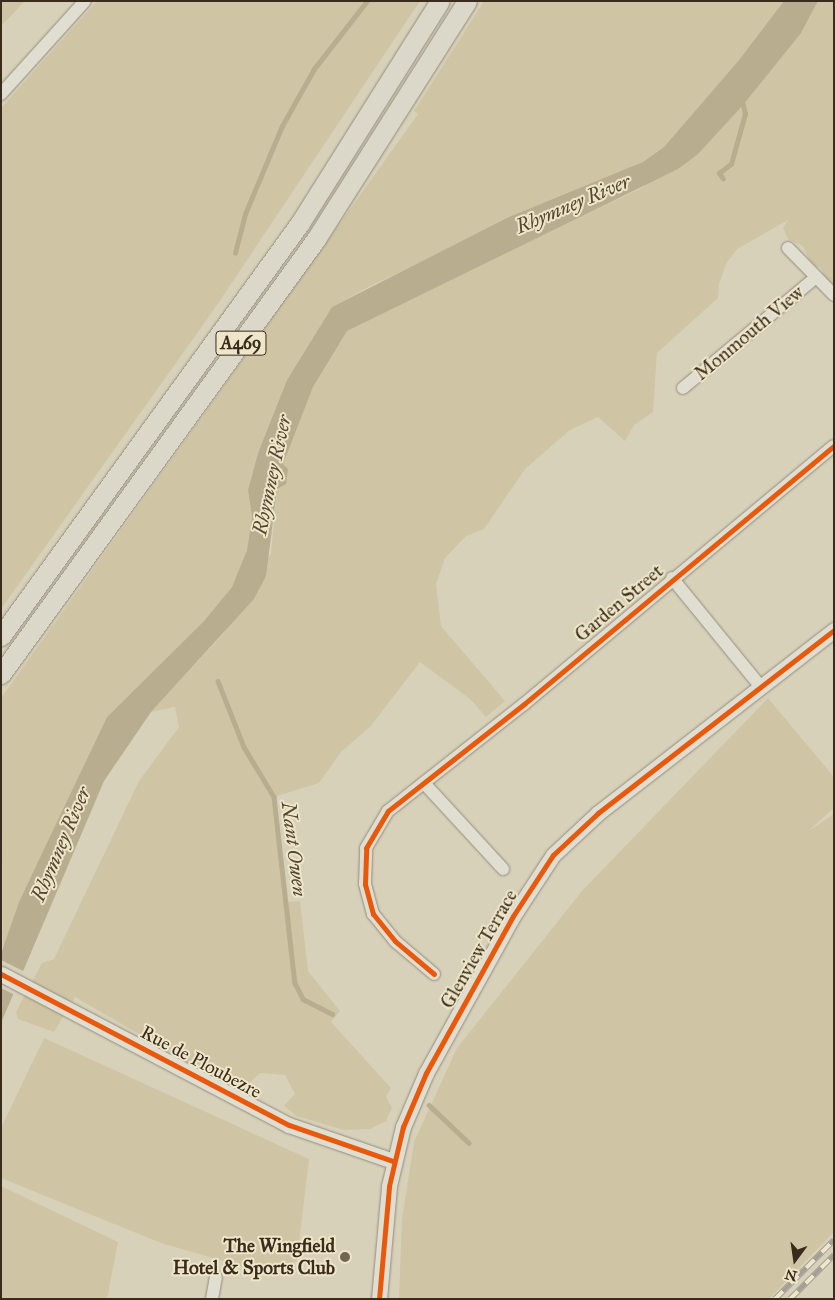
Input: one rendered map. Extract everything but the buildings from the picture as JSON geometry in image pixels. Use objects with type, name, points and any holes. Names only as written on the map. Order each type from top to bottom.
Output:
[{"type":"main road","name":"A469","points":[[1,636],[300,223],[440,1]]},
{"type":"main road","name":"A469","points":[[1,674],[316,239],[467,1]]},
{"type":"street","points":[[1,94],[85,1]]},
{"type":"street","points":[[788,248],[834,296]]},
{"type":"street","name":"Monmouth View","points":[[683,388],[816,277]]},
{"type":"street","name":"Garden Street","points":[[434,974],[395,941],[373,914],[364,884],[366,848],[388,811],[834,446]]},
{"type":"street","points":[[672,578],[765,684]]},
{"type":"street","name":"Glenview Terrace","points":[[379,1299],[393,1161],[403,1127],[426,1073],[512,916],[553,855],[598,813],[834,630]]},
{"type":"street","points":[[424,783],[503,869]]},
{"type":"street","name":"Rue de Ploubezre","points":[[1,974],[289,1125],[393,1161]]},
{"type":"street","points":[[212,1299],[216,1277]]},
{"type":"shaded area","points":[[1,1],[25,1],[1,26]]},
{"type":"shaded area","points":[[97,1],[420,1],[215,308],[1,609],[1,108]]},
{"type":"shaded area","points":[[484,1],[784,1],[739,60],[664,147],[643,162],[372,285],[332,307],[287,380],[258,453],[248,490],[252,517],[247,550],[232,587],[204,621],[107,717],[19,902],[3,950],[1,698],[418,114],[414,111]]},
{"type":"shaded area","points":[[818,1],[834,1],[834,288],[829,288],[821,268],[811,264],[803,246],[788,239],[783,228],[788,220],[737,249],[726,264],[719,284],[718,298],[657,353],[653,412],[634,425],[625,441],[598,417],[570,430],[525,469],[484,529],[466,536],[445,558],[436,584],[441,626],[505,701],[486,717],[470,699],[420,662],[370,727],[341,752],[319,783],[274,797],[286,902],[300,901],[308,971],[340,1011],[331,1022],[391,1088],[386,1097],[392,1108],[386,1121],[370,1129],[344,1130],[296,1116],[284,1106],[295,1094],[285,1075],[260,1073],[244,1088],[230,1082],[232,1074],[228,1078],[217,1069],[213,1077],[75,997],[54,1032],[18,1019],[16,1012],[42,963],[54,959],[139,781],[179,727],[175,707],[151,712],[224,633],[271,553],[277,489],[288,470],[283,464],[313,387],[347,331],[480,263],[642,188],[801,33]]},
{"type":"shaded area","points":[[768,698],[834,777],[834,808],[807,832],[834,814],[834,1232],[769,1299],[399,1299],[402,1219],[414,1142],[457,1048],[582,891]]},
{"type":"shaded area","points":[[44,1038],[309,1159],[297,1260],[278,1277],[161,1243],[1,1178],[1,1128]]},
{"type":"shaded area","points":[[1,1186],[118,1242],[107,1299],[1,1299]]},
{"type":"water","name":"Rhymney River","points":[[784,1],[818,1],[801,33],[743,105],[698,154],[678,169],[347,331],[313,387],[283,464],[288,469],[286,484],[277,489],[266,576],[254,599],[151,712],[104,781],[1,1023],[1,954],[19,902],[107,717],[204,621],[232,587],[247,550],[252,517],[248,490],[258,453],[287,380],[332,307],[507,218],[643,162],[664,147],[739,60]]},
{"type":"pier","points":[[1,960],[25,972],[15,995],[1,988]]},
{"type":"waterway","points":[[235,253],[245,214],[282,126],[314,69],[367,1]]},
{"type":"waterway","points":[[723,179],[719,173],[731,164],[745,114],[743,105]]},
{"type":"waterway","name":"Nant Owen","points":[[218,681],[244,747],[274,797],[295,983],[303,999],[332,1014]]},
{"type":"waterway","name":"Nant Owen","points":[[429,1105],[469,1143]]},
{"type":"railway","points":[[775,1299],[834,1240]]},
{"type":"railway","points":[[790,1299],[834,1255]]},
{"type":"cycle path","points":[[434,974],[395,941],[373,914],[365,884],[366,848],[388,811],[524,704],[834,446]]},
{"type":"cycle path","points":[[379,1299],[389,1186],[403,1127],[426,1073],[513,916],[553,855],[598,813],[834,630]]},
{"type":"cycle path","points":[[1,974],[289,1125],[393,1161]]},
{"type":"place","name":"The Wingfield Hotel & Sports Club","points":[[345,1257]]}]
